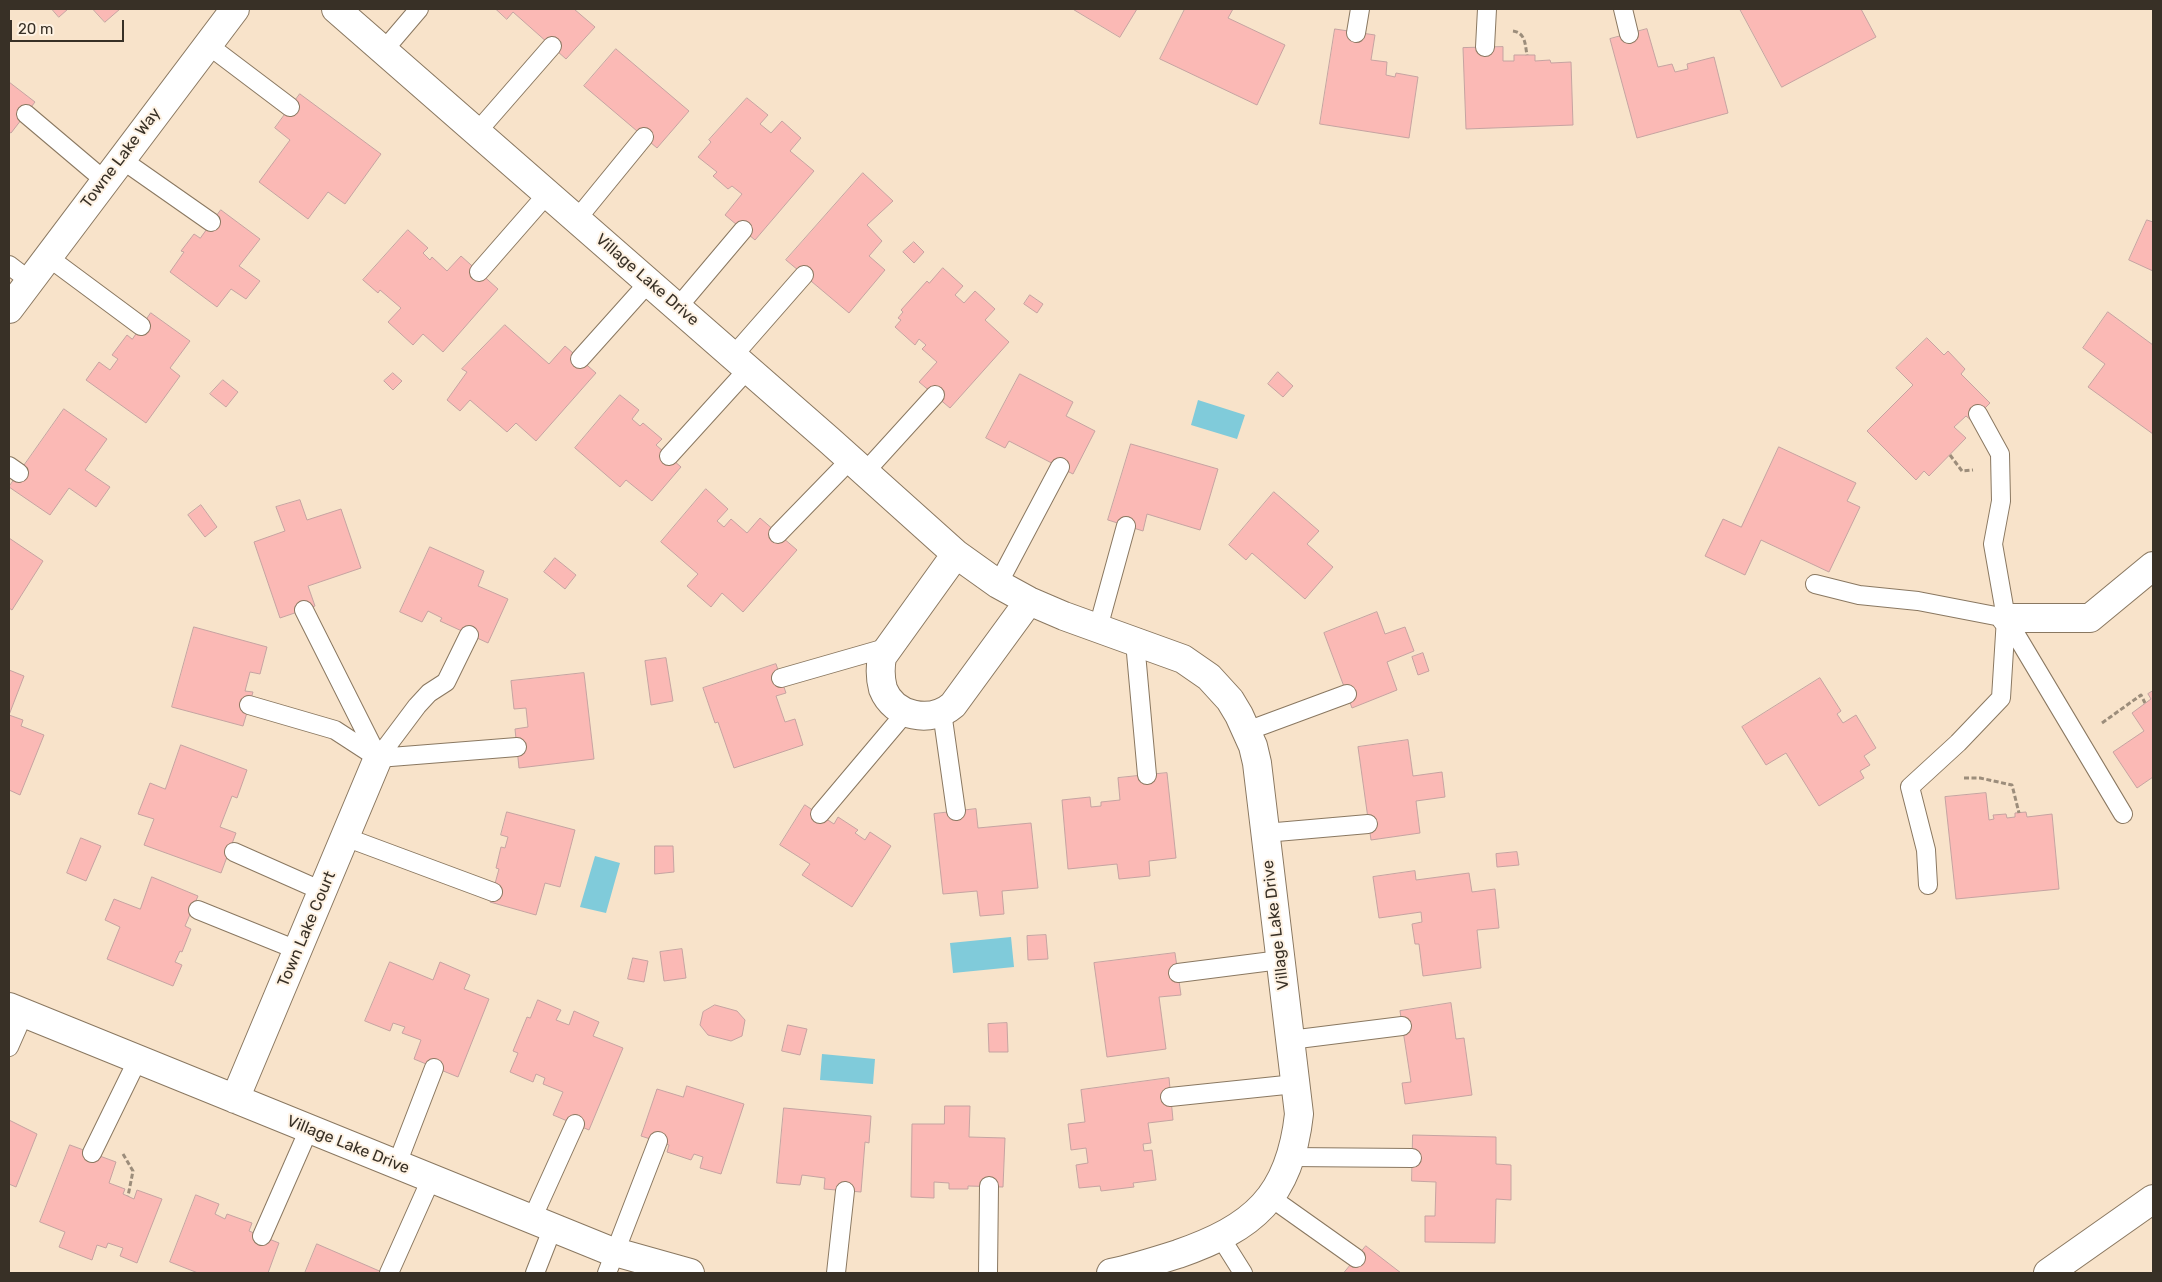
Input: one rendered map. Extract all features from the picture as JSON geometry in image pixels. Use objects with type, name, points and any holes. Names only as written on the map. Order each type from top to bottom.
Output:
[{"type":"street","name":"Towne Lake Way","points":[[9,309],[19,273],[48,256],[236,9]]},
{"type":"street","name":"Village Lake Drive","points":[[336,9],[548,193],[956,554],[998,584],[1029,600],[1183,659],[1209,677],[1230,700],[1247,730],[1257,763],[1298,1114],[1295,1144],[1286,1171],[1270,1197],[1248,1220],[1221,1238],[1156,1261],[1112,1273]]},
{"type":"street","points":[[956,554],[882,657],[881,680],[889,700],[906,712],[927,716],[942,712],[953,705],[1029,600]]},
{"type":"street","points":[[2006,618],[2090,618],[2153,566]]},
{"type":"street","name":"Town Lake Court","points":[[235,1099],[378,758]]},
{"type":"street","name":"Village Lake Drive","points":[[16,1010],[542,1223],[611,1263],[690,1273]]},
{"type":"street","points":[[2048,1273],[2153,1199]]},
{"type":"lane","points":[[384,50],[419,9]]},
{"type":"lane","points":[[1356,33],[1360,9]]},
{"type":"lane","points":[[1485,47],[1487,9]]},
{"type":"lane","points":[[1623,9],[1629,34]]},
{"type":"lane","points":[[208,45],[290,107]]},
{"type":"lane","points":[[477,132],[552,46]]},
{"type":"lane","points":[[26,114],[104,180]]},
{"type":"lane","points":[[577,219],[644,137]]},
{"type":"lane","points":[[121,159],[211,222]]},
{"type":"lane","points":[[480,272],[548,193]]},
{"type":"lane","points":[[678,308],[743,230]]},
{"type":"lane","points":[[48,256],[141,326]]},
{"type":"lane","points":[[669,456],[741,363],[804,275]]},
{"type":"lane","points":[[580,359],[649,282]]},
{"type":"lane","points":[[778,534],[858,466],[935,395]]},
{"type":"lane","points":[[1928,885],[1926,850],[1910,787],[1958,743],[2001,698],[2006,618],[1993,544],[2002,500],[2000,454],[1978,414]]},
{"type":"lane","points":[[998,584],[1060,467]]},
{"type":"lane","points":[[1098,628],[1126,526]]},
{"type":"lane","points":[[1815,584],[1859,595],[1918,601],[2006,618],[2123,814]]},
{"type":"lane","points":[[304,610],[378,758]]},
{"type":"lane","points":[[378,758],[416,706],[429,693],[446,682],[469,635]]},
{"type":"lane","points":[[1135,642],[1147,775]]},
{"type":"lane","points":[[781,678],[889,647]]},
{"type":"lane","points":[[1247,730],[1347,694]]},
{"type":"lane","points":[[249,705],[335,730],[378,758],[517,747]]},
{"type":"lane","points":[[820,814],[906,712]]},
{"type":"lane","points":[[942,712],[956,811]]},
{"type":"lane","points":[[1265,833],[1368,824]]},
{"type":"lane","points":[[345,837],[493,892]]},
{"type":"lane","points":[[234,852],[322,892]]},
{"type":"lane","points":[[198,910],[298,950]]},
{"type":"lane","points":[[1178,973],[1280,960]]},
{"type":"lane","points":[[9,1047],[16,1010]]},
{"type":"lane","points":[[1290,1040],[1402,1026]]},
{"type":"lane","points":[[96,1146],[138,1059]]},
{"type":"lane","points":[[397,1164],[434,1068]]},
{"type":"lane","points":[[1170,1097],[1295,1084]]},
{"type":"lane","points":[[535,1273],[542,1223],[575,1124]]},
{"type":"lane","points":[[262,1236],[309,1129]]},
{"type":"lane","points":[[611,1263],[658,1141]]},
{"type":"lane","points":[[1290,1158],[1412,1158]]},
{"type":"lane","points":[[389,1273],[431,1179]]},
{"type":"lane","points":[[988,1273],[989,1186]]},
{"type":"lane","points":[[836,1273],[844,1191]]},
{"type":"lane","points":[[1270,1197],[1356,1258]]},
{"type":"lane","points":[[1221,1238],[1243,1273]]},
{"type":"path","points":[[2079,740],[2141,695],[2145,703]]},
{"type":"path","points":[[1921,777],[1980,778],[2012,785],[2019,813]]},
{"type":"path","points":[[96,1146],[124,1154],[134,1171],[128,1196]]},
{"type":"water","points":[[1198,400],[1245,415],[1237,439],[1191,425]]},
{"type":"water","points":[[595,856],[620,863],[606,913],[580,907]]},
{"type":"water","points":[[1011,937],[1014,967],[953,973],[950,943]]},
{"type":"water","points":[[822,1054],[875,1059],[873,1084],[820,1080]]},
{"type":"building","points":[[52,9],[68,9],[59,17]]},
{"type":"building","points":[[93,9],[120,9],[105,22]]},
{"type":"building","points":[[496,9],[574,9],[595,27],[566,59],[513,12],[507,19]]},
{"type":"building","points":[[1073,9],[1137,9],[1120,37]]},
{"type":"building","points":[[1185,9],[1233,9],[1228,18],[1285,45],[1257,105],[1160,59]]},
{"type":"building","points":[[1740,9],[1861,9],[1876,37],[1782,87]]},
{"type":"building","points":[[1335,29],[1375,35],[1371,60],[1387,62],[1386,75],[1395,77],[1396,73],[1418,77],[1409,138],[1320,124]]},
{"type":"building","points":[[1647,29],[1658,67],[1672,64],[1675,72],[1688,69],[1687,64],[1714,57],[1728,113],[1637,138],[1610,39]]},
{"type":"building","points":[[1503,47],[1503,61],[1514,61],[1514,55],[1535,55],[1535,61],[1550,60],[1551,63],[1571,62],[1573,125],[1466,129],[1463,48]]},
{"type":"building","points":[[616,49],[689,111],[657,148],[584,86]]},
{"type":"building","points":[[9,82],[35,102],[11,133],[9,132]]},
{"type":"building","points":[[300,94],[381,154],[345,204],[328,192],[308,219],[259,182],[290,140],[275,128]]},
{"type":"building","points":[[747,98],[768,115],[760,124],[771,133],[782,121],[801,138],[790,151],[814,171],[755,240],[725,215],[742,194],[732,186],[728,189],[713,176],[717,172],[698,157],[711,142],[709,140]]},
{"type":"building","points":[[863,173],[893,201],[867,225],[882,241],[869,256],[885,270],[849,313],[786,260]]},
{"type":"building","points":[[221,210],[260,239],[239,266],[260,281],[246,299],[231,289],[217,307],[170,272],[184,252],[181,251],[194,234],[200,238]]},
{"type":"building","points":[[2147,220],[2153,222],[2153,271],[2129,260]]},
{"type":"building","points":[[408,230],[428,248],[423,253],[430,260],[432,257],[447,271],[461,256],[498,289],[443,352],[423,334],[413,345],[388,322],[401,308],[380,290],[378,293],[363,280]]},
{"type":"building","points":[[914,242],[924,252],[914,263],[903,252]]},
{"type":"building","points":[[943,268],[963,286],[955,295],[964,303],[975,291],[995,309],[985,320],[1009,342],[950,408],[919,382],[937,362],[922,349],[926,345],[919,339],[915,345],[895,327],[901,320],[898,318],[903,312],[901,310],[927,281],[929,283]]},
{"type":"building","points":[[1030,295],[1043,304],[1037,313],[1024,304]]},
{"type":"building","points":[[2108,312],[2153,345],[2153,434],[2088,387],[2105,364],[2083,348]]},
{"type":"building","points":[[151,313],[190,341],[170,368],[180,376],[146,423],[86,380],[99,362],[110,370],[118,359],[112,355],[127,335],[132,339]]},
{"type":"building","points":[[505,325],[549,364],[565,346],[596,373],[536,441],[516,423],[507,432],[470,400],[460,411],[447,400],[467,372],[462,369]]},
{"type":"building","points":[[1927,338],[1944,355],[1948,351],[1965,369],[1961,374],[1990,403],[1972,421],[1966,416],[1954,427],[1966,438],[1929,476],[1924,471],[1916,480],[1867,431],[1913,385],[1896,368]]},
{"type":"building","points":[[1278,372],[1293,386],[1283,397],[1268,384]]},
{"type":"building","points":[[393,373],[402,381],[393,390],[384,381]]},
{"type":"building","points":[[1020,374],[1073,402],[1066,416],[1095,431],[1073,474],[1009,441],[1005,448],[986,438]]},
{"type":"building","points":[[223,380],[238,392],[226,407],[210,394]]},
{"type":"building","points":[[620,395],[639,410],[632,419],[640,426],[643,423],[662,439],[656,445],[681,467],[652,501],[626,480],[620,487],[575,448]]},
{"type":"building","points":[[64,409],[107,439],[85,470],[110,487],[96,507],[69,488],[50,515],[9,487]]},
{"type":"building","points":[[1131,444],[1218,469],[1200,530],[1147,514],[1143,531],[1108,520]]},
{"type":"building","points":[[1779,447],[1856,483],[1847,501],[1860,507],[1829,572],[1761,540],[1745,575],[1705,556],[1723,519],[1741,527]]},
{"type":"building","points":[[706,489],[728,509],[717,521],[724,527],[731,519],[747,533],[760,518],[797,550],[743,612],[722,593],[711,607],[687,586],[698,574],[661,542]]},
{"type":"building","points":[[1274,492],[1319,531],[1307,544],[1333,567],[1305,599],[1252,553],[1246,560],[1229,545]]},
{"type":"building","points":[[300,500],[307,520],[341,509],[361,568],[308,586],[315,606],[280,618],[254,542],[285,531],[276,507]]},
{"type":"building","points":[[201,505],[217,527],[205,537],[188,515]]},
{"type":"building","points":[[9,538],[43,561],[12,610],[9,608]]},
{"type":"building","points":[[430,547],[484,571],[478,586],[508,599],[488,643],[440,621],[442,618],[428,611],[422,622],[400,612]]},
{"type":"building","points":[[555,558],[576,575],[565,589],[544,572]]},
{"type":"building","points":[[1377,612],[1385,634],[1405,627],[1414,651],[1387,662],[1397,690],[1352,708],[1324,633]]},
{"type":"building","points":[[194,627],[267,647],[260,674],[250,672],[245,691],[253,692],[243,726],[172,707]]},
{"type":"building","points":[[1423,653],[1429,671],[1418,675],[1412,657]]},
{"type":"building","points":[[666,658],[673,701],[651,705],[645,661]]},
{"type":"building","points":[[776,664],[786,693],[776,696],[785,722],[795,719],[803,745],[734,768],[718,722],[715,723],[703,688]]},
{"type":"building","points":[[9,670],[24,676],[9,715]]},
{"type":"building","points":[[584,673],[594,759],[519,768],[515,729],[528,727],[526,708],[514,709],[511,681]]},
{"type":"building","points":[[1820,678],[1841,711],[1837,714],[1843,723],[1856,715],[1876,748],[1864,756],[1870,765],[1860,771],[1864,778],[1819,806],[1786,753],[1766,765],[1742,727]]},
{"type":"building","points":[[2153,691],[2153,777],[2137,788],[2113,752],[2144,731],[2132,713],[2151,699],[2148,694]]},
{"type":"building","points":[[9,715],[23,720],[21,726],[44,735],[20,795],[9,790]]},
{"type":"building","points":[[1408,740],[1413,776],[1442,772],[1445,797],[1416,801],[1420,833],[1371,840],[1358,747]]},
{"type":"building","points":[[181,745],[247,770],[237,798],[232,796],[220,827],[236,833],[221,873],[144,845],[154,819],[138,814],[150,783],[165,789]]},
{"type":"building","points":[[1167,773],[1176,858],[1149,861],[1150,876],[1119,879],[1117,864],[1068,869],[1062,800],[1090,797],[1091,807],[1101,806],[1101,802],[1120,800],[1118,778]]},
{"type":"building","points":[[1986,793],[1989,820],[1994,819],[1993,815],[2006,814],[2007,818],[2015,817],[2015,813],[2026,812],[2027,817],[2052,814],[2059,889],[1956,899],[1945,797]]},
{"type":"building","points":[[805,805],[834,824],[838,817],[858,830],[855,833],[865,840],[870,832],[891,846],[852,907],[802,875],[810,864],[780,845]]},
{"type":"building","points":[[976,809],[978,828],[1031,823],[1038,888],[1002,891],[1004,914],[980,916],[977,891],[943,894],[934,814]]},
{"type":"building","points":[[507,812],[575,830],[560,887],[545,883],[536,915],[490,902],[499,869],[496,868],[501,847],[505,848],[508,837],[501,835]]},
{"type":"building","points":[[81,838],[101,846],[86,881],[67,873]]},
{"type":"building","points":[[655,846],[673,846],[674,872],[655,874]]},
{"type":"building","points":[[1517,852],[1519,865],[1497,867],[1496,854]]},
{"type":"building","points":[[1415,871],[1416,880],[1469,873],[1472,892],[1495,889],[1499,928],[1477,930],[1481,968],[1423,976],[1419,944],[1415,944],[1412,924],[1422,922],[1421,912],[1379,918],[1373,877]]},
{"type":"building","points":[[152,877],[198,896],[185,926],[191,929],[182,952],[180,951],[175,962],[182,965],[173,986],[107,959],[120,927],[105,920],[114,899],[140,909]]},
{"type":"building","points":[[1046,935],[1048,959],[1028,960],[1027,936]]},
{"type":"building","points":[[682,949],[686,978],[664,981],[660,952]]},
{"type":"building","points":[[1175,953],[1181,995],[1159,997],[1166,1049],[1107,1057],[1094,963]]},
{"type":"building","points":[[633,958],[648,961],[644,982],[628,979]]},
{"type":"building","points":[[390,962],[433,980],[440,962],[470,975],[464,989],[489,999],[458,1077],[414,1059],[421,1040],[402,1033],[405,1027],[393,1023],[390,1031],[365,1021]]},
{"type":"building","points":[[538,1000],[561,1010],[556,1020],[569,1025],[574,1011],[599,1022],[593,1036],[623,1048],[589,1130],[553,1115],[563,1092],[543,1084],[545,1078],[536,1074],[533,1082],[510,1072],[518,1053],[513,1051],[527,1017],[530,1018]]},
{"type":"building","points":[[1451,1003],[1456,1039],[1464,1038],[1472,1095],[1405,1104],[1402,1083],[1411,1082],[1400,1011]]},
{"type":"building","points":[[715,1005],[737,1011],[745,1020],[742,1036],[731,1041],[708,1035],[700,1025],[703,1012]]},
{"type":"building","points":[[1007,1023],[1008,1052],[989,1052],[988,1024]]},
{"type":"building","points":[[788,1025],[807,1029],[800,1055],[782,1051]]},
{"type":"building","points":[[1169,1078],[1173,1120],[1148,1123],[1151,1143],[1143,1144],[1144,1151],[1152,1150],[1156,1180],[1133,1183],[1134,1187],[1101,1191],[1100,1186],[1079,1188],[1076,1165],[1088,1163],[1086,1148],[1071,1150],[1068,1124],[1085,1122],[1081,1090]]},
{"type":"building","points":[[687,1086],[744,1104],[721,1174],[700,1168],[703,1157],[694,1154],[691,1160],[667,1152],[669,1145],[641,1136],[657,1089],[683,1097]]},
{"type":"building","points":[[945,1106],[970,1106],[969,1137],[1005,1138],[1003,1187],[968,1186],[968,1189],[949,1189],[949,1183],[934,1182],[934,1198],[911,1197],[912,1124],[944,1124]]},
{"type":"building","points":[[784,1108],[871,1116],[869,1143],[865,1142],[861,1192],[824,1189],[825,1178],[802,1175],[800,1185],[777,1183]]},
{"type":"building","points":[[9,1120],[37,1134],[16,1187],[9,1184]]},
{"type":"building","points":[[1413,1135],[1496,1137],[1496,1164],[1511,1165],[1511,1200],[1496,1199],[1495,1243],[1425,1242],[1425,1216],[1435,1216],[1436,1182],[1412,1181]]},
{"type":"building","points":[[70,1145],[116,1162],[109,1183],[125,1189],[123,1194],[134,1199],[137,1190],[162,1199],[137,1263],[120,1256],[123,1248],[108,1243],[106,1248],[97,1245],[92,1260],[59,1247],[65,1232],[40,1222]]},
{"type":"building","points":[[196,1195],[219,1204],[215,1214],[225,1219],[227,1214],[252,1223],[249,1231],[279,1243],[268,1273],[198,1273],[170,1262]]},
{"type":"building","points":[[317,1244],[384,1273],[305,1273]]},
{"type":"building","points":[[1366,1246],[1401,1273],[1344,1273]]}]
